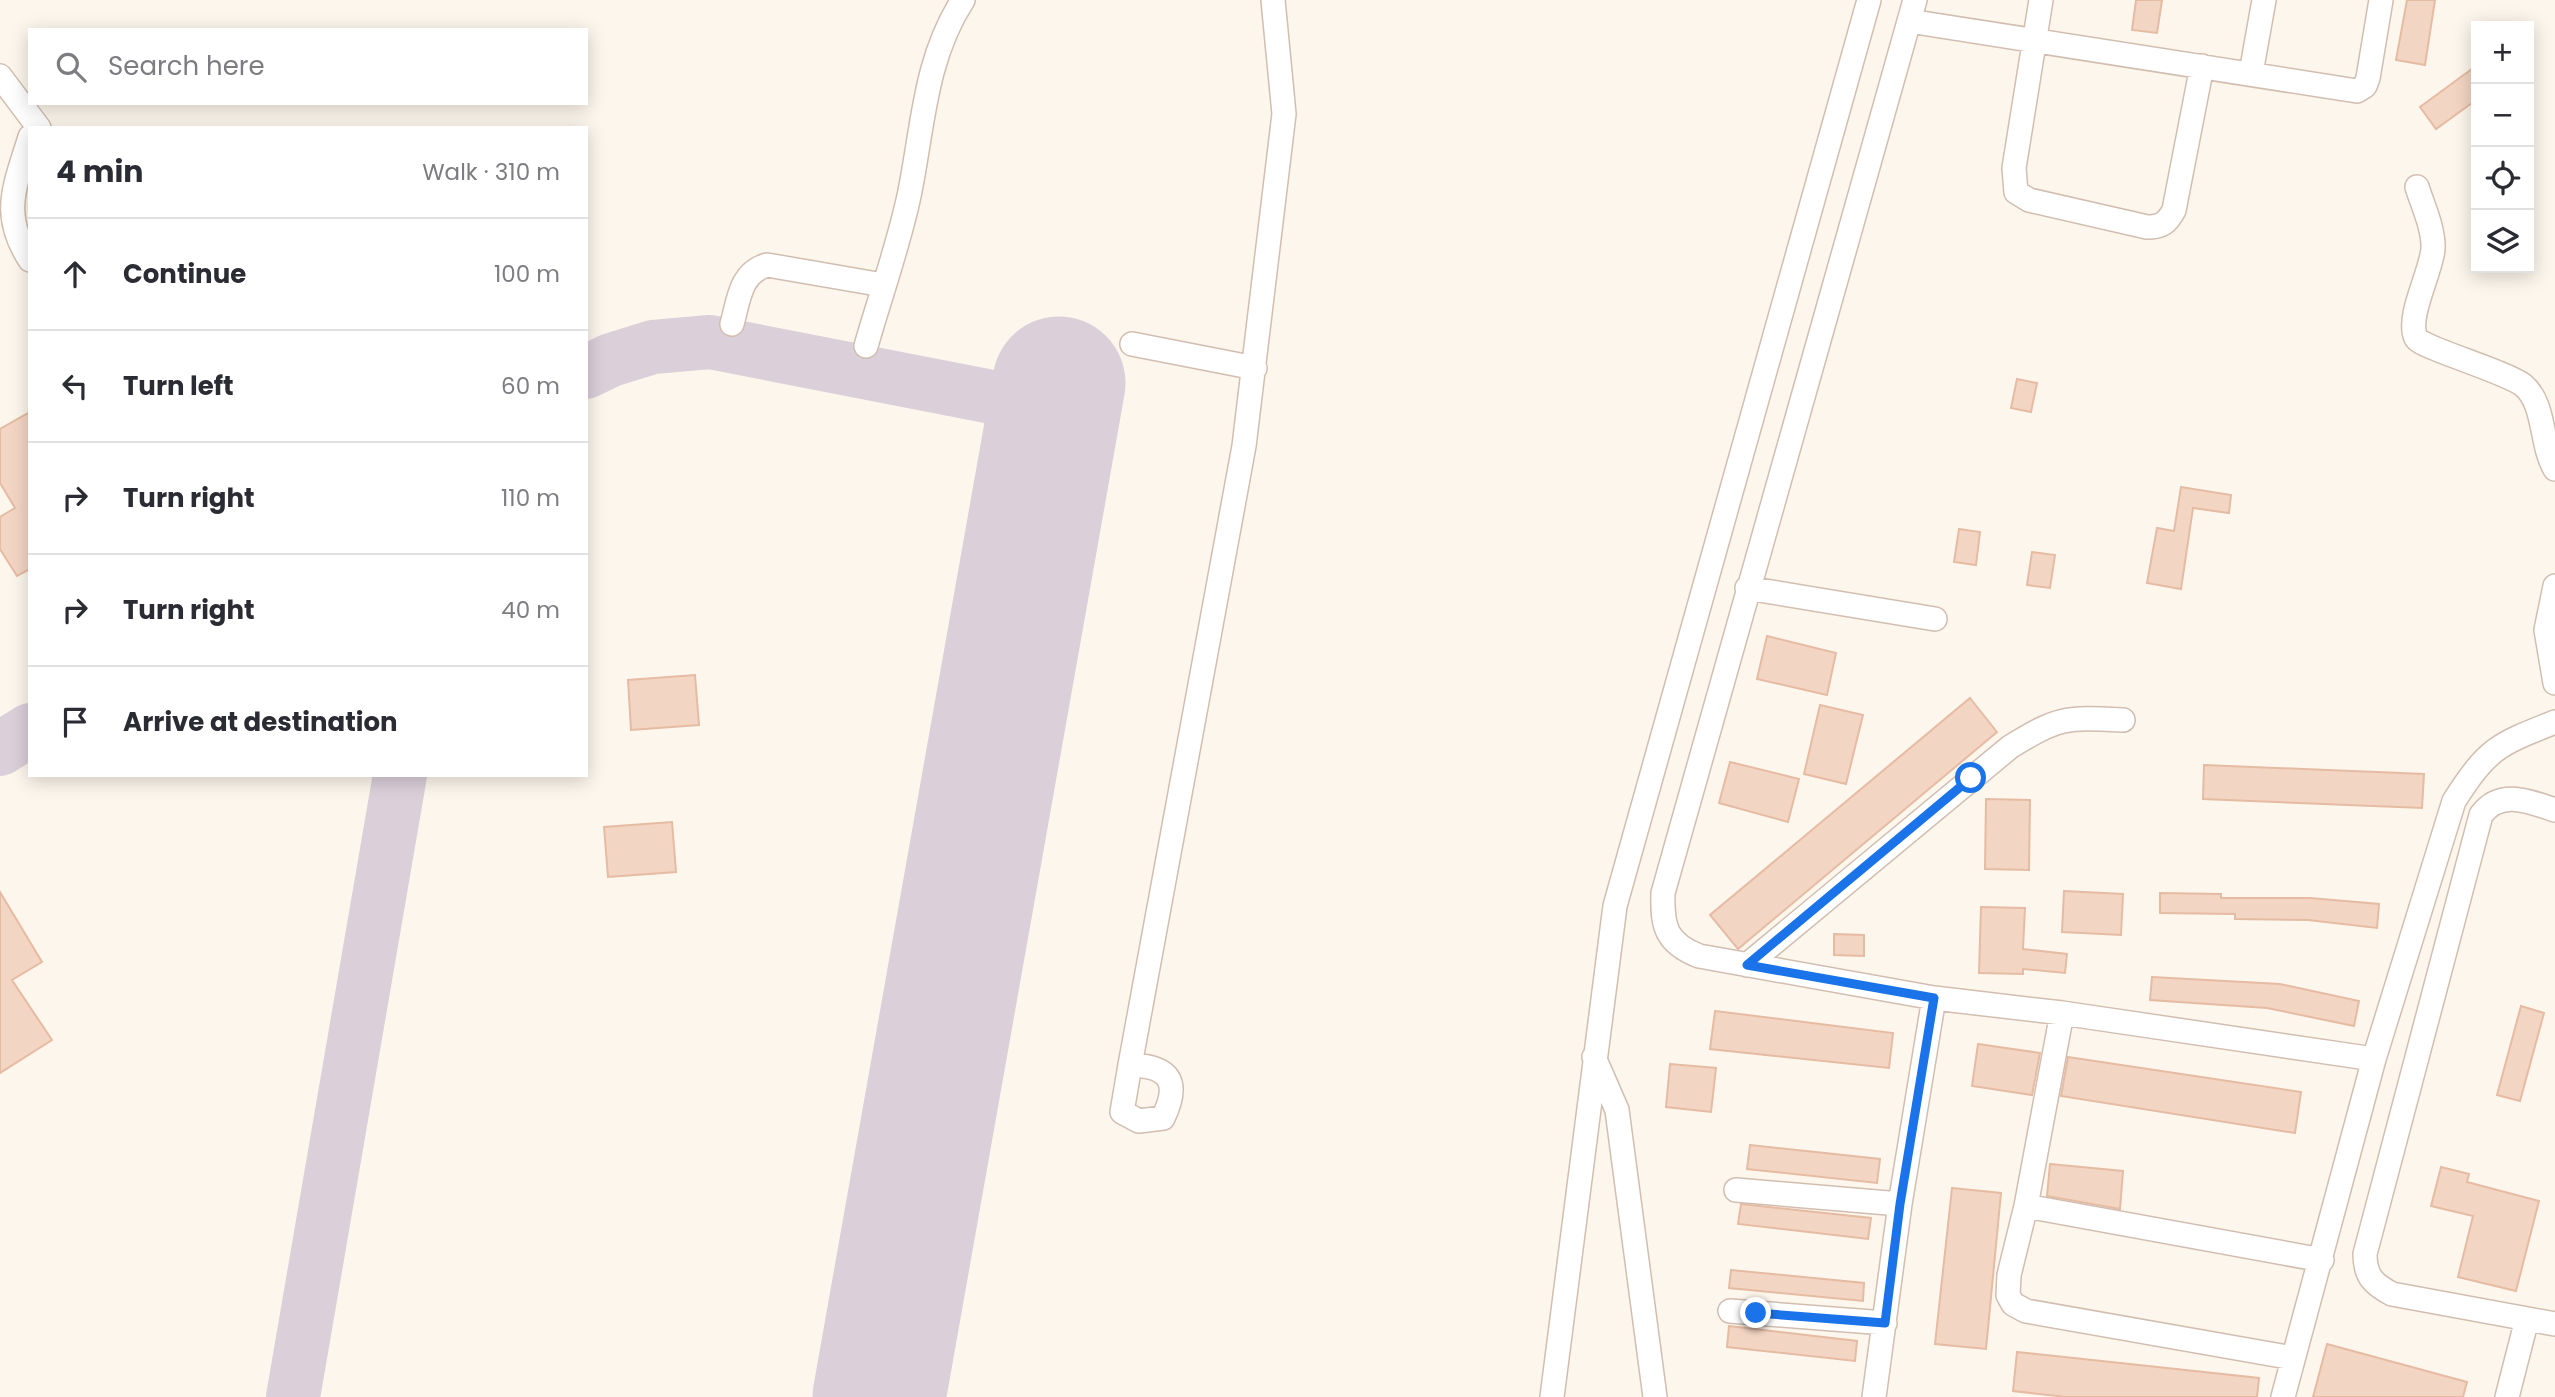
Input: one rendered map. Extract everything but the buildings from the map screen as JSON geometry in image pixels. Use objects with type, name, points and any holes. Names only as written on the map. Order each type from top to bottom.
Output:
[{"type":"street","points":[[866,346],[909,196],[923,105],[937,53],[964,0]]},
{"type":"street","points":[[1130,1065],[1242,460],[1255,368],[1284,114],[1273,0]]},
{"type":"street","points":[[1552,1397],[1615,906],[1869,0]]},
{"type":"street","points":[[2041,0],[2014,168],[2016,192],[2029,200],[2147,226],[2159,226],[2168,222],[2174,210],[2202,66]]},
{"type":"street","points":[[2251,73],[2264,0]]},
{"type":"street","points":[[2374,1059],[2062,1013],[1934,998],[1699,956],[1680,948],[1669,935],[1662,914],[1663,893],[1747,588],[1912,10],[2034,40],[2357,91],[2365,86],[2368,78],[2381,0]]},
{"type":"street","points":[[0,76],[32,126]]},
{"type":"street","points":[[28,147],[15,186],[11,219],[17,240],[28,257]]},
{"type":"street","points":[[2417,187],[2433,247],[2415,318],[2414,335],[2418,342],[2488,366],[2523,385],[2537,405],[2543,441],[2555,469]]},
{"type":"street","points":[[732,324],[743,284],[753,269],[767,265],[883,285]]},
{"type":"street","points":[[1132,344],[1255,368]]},
{"type":"street","points":[[2555,586],[2546,630],[2555,683]]},
{"type":"street","points":[[1747,588],[1935,619]]},
{"type":"street","points":[[1747,965],[2010,747],[2048,724],[2068,718],[2123,720]]},
{"type":"street","points":[[2283,1397],[2374,1059],[2454,801],[2476,766],[2502,743],[2555,722]]},
{"type":"street","points":[[2555,810],[2522,800],[2504,799],[2490,803],[2481,815],[2365,1254],[2365,1270],[2375,1285],[2392,1294],[2555,1324]]},
{"type":"street","points":[[1874,1397],[1900,1204],[1934,998]]},
{"type":"street","points":[[2062,1013],[2026,1206],[2009,1275],[2008,1295],[2013,1304],[2025,1311],[2294,1358]]},
{"type":"street","points":[[1594,1056],[1617,1110],[1654,1397]]},
{"type":"street","points":[[1736,1190],[1900,1204]]},
{"type":"street","points":[[2026,1206],[2322,1259]]},
{"type":"street","points":[[1730,1311],[1885,1323]]},
{"type":"street","points":[[2507,1397],[2527,1319]]},
{"type":"taxiway","points":[[588,371],[611,360],[653,347],[710,342],[992,397],[1054,412]]},
{"type":"taxiway","points":[[0,749],[28,731]]},
{"type":"taxiway","points":[[293,1397],[400,777]]},
{"type":"runway","points":[[879,1397],[1059,383]]},
{"type":"route","points":[[1756,1313],[1885,1323],[1900,1204],[1934,998],[1747,965],[1971,778]]}]
